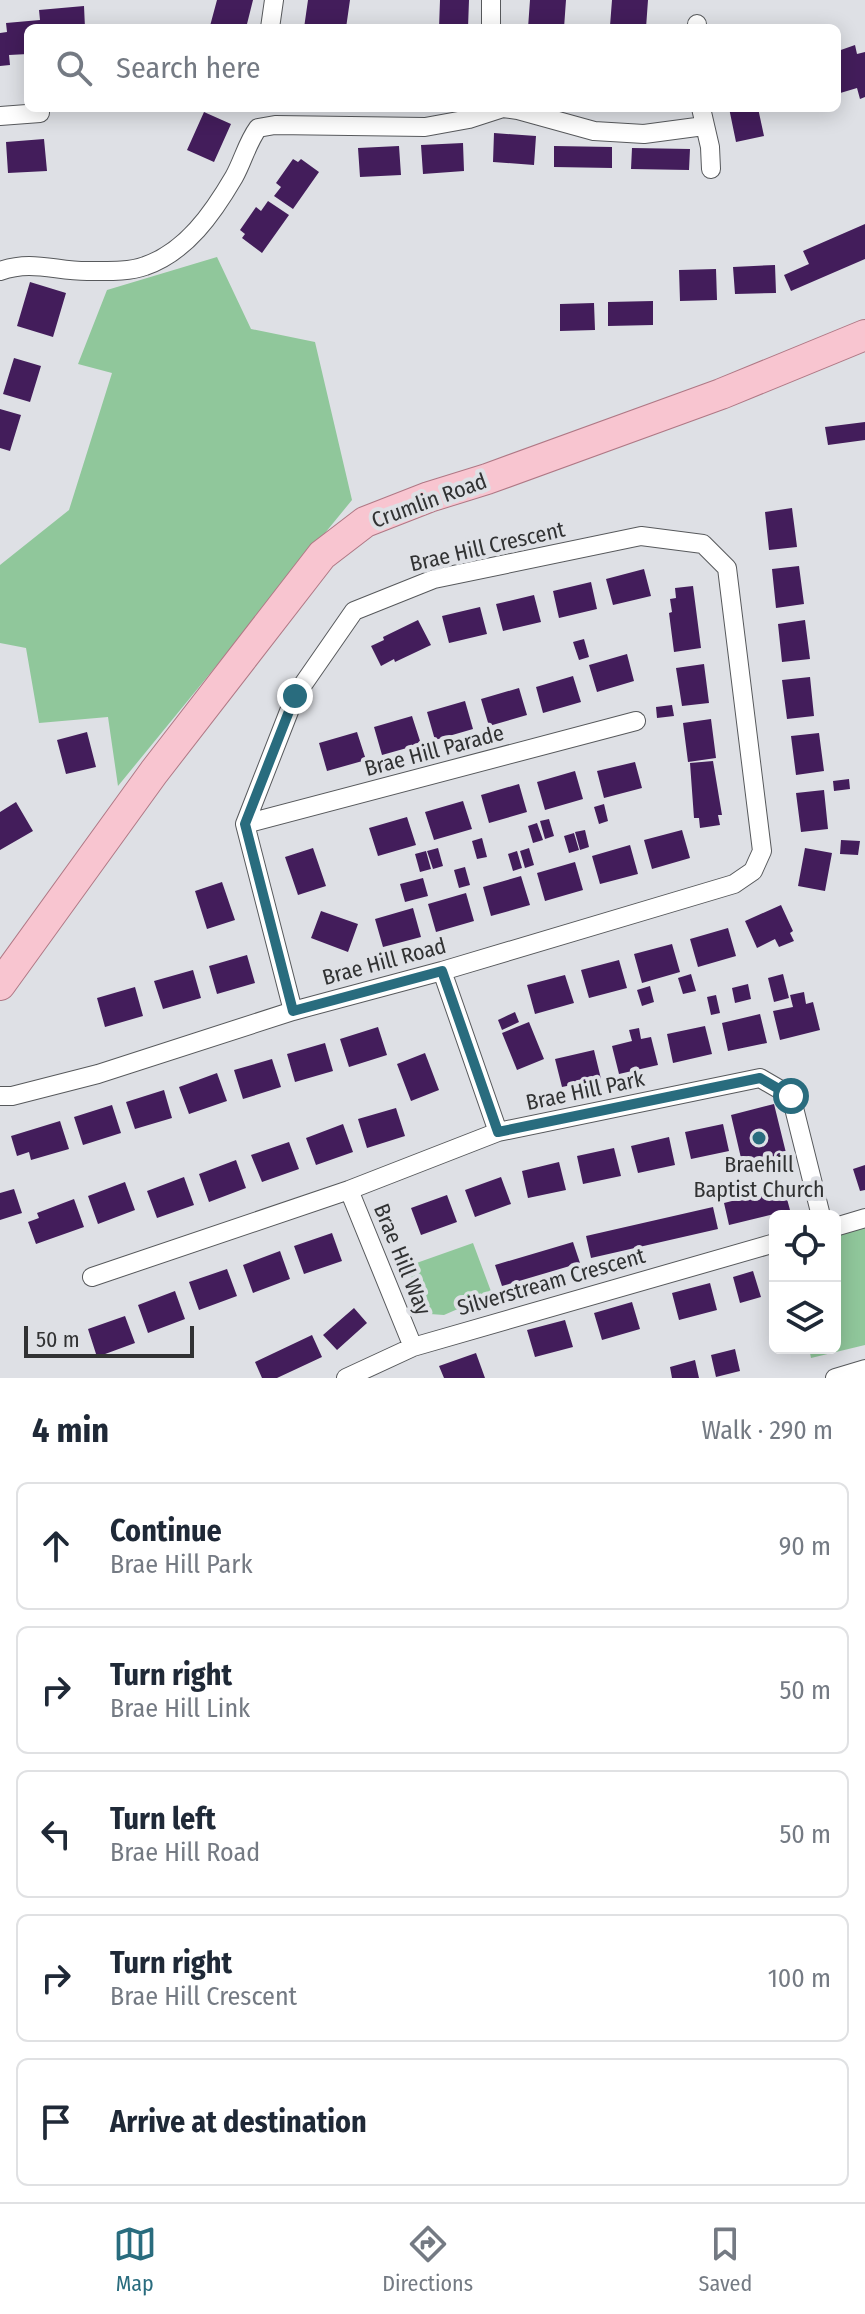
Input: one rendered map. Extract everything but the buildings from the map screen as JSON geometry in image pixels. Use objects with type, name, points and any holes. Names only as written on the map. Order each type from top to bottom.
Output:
[{"type":"main road","name":"Crumlin Road","points":[[0,985],[154,772],[322,555],[365,522],[721,394],[865,335]]},
{"type":"street","points":[[271,24],[274,0]]},
{"type":"street","points":[[491,0],[491,24]]},
{"type":"street","points":[[0,271],[31,264],[78,271],[143,267],[173,252],[193,235],[212,212],[235,176],[258,128],[259,112]]},
{"type":"street","points":[[258,128],[275,125],[425,127],[469,119],[484,112]]},
{"type":"street","points":[[525,112],[594,131],[644,134],[702,117],[710,147],[711,169]]},
{"type":"street","points":[[0,116],[40,113]]},
{"type":"street","name":"Brae Hill Crescent","points":[[245,824],[295,696],[354,611],[434,579],[641,536],[703,544],[727,568],[762,851],[753,871],[734,884]]},
{"type":"street","name":"Brae Hill Parade","points":[[245,824],[636,721]]},
{"type":"street","points":[[245,824],[293,1011]]},
{"type":"street","name":"Brae Hill Road","points":[[0,1096],[12,1096],[98,1074],[293,1011],[442,971],[734,884]]},
{"type":"street","points":[[442,971],[498,1132]]},
{"type":"street","name":"Brae Hill Park","points":[[92,1277],[349,1190],[498,1132],[760,1078],[791,1096],[820,1210]]},
{"type":"street","name":"Brae Hill Way","points":[[349,1190],[413,1347]]},
{"type":"street","points":[[841,1225],[865,1218]]},
{"type":"street","name":"Silverstream Crescent","points":[[346,1378],[413,1347],[769,1245]]},
{"type":"street","points":[[835,1378],[865,1369]]},
{"type":"green space","points":[[217,257],[251,329],[315,342],[352,500],[118,786],[108,717],[39,723],[26,648],[0,643],[0,565],[69,510],[112,373],[78,364],[107,290]]},
{"type":"green space","points":[[865,1225],[865,1345],[841,1351],[841,1282],[841,1232]]},
{"type":"green space","points":[[473,1243],[492,1294],[444,1315],[430,1314],[419,1304],[408,1266]]},
{"type":"place","name":"Braehill Baptist Church","points":[[759,1138]]},
{"type":"route","points":[[295,696],[245,824],[293,1011],[442,971],[498,1132],[760,1078],[791,1096]]}]
